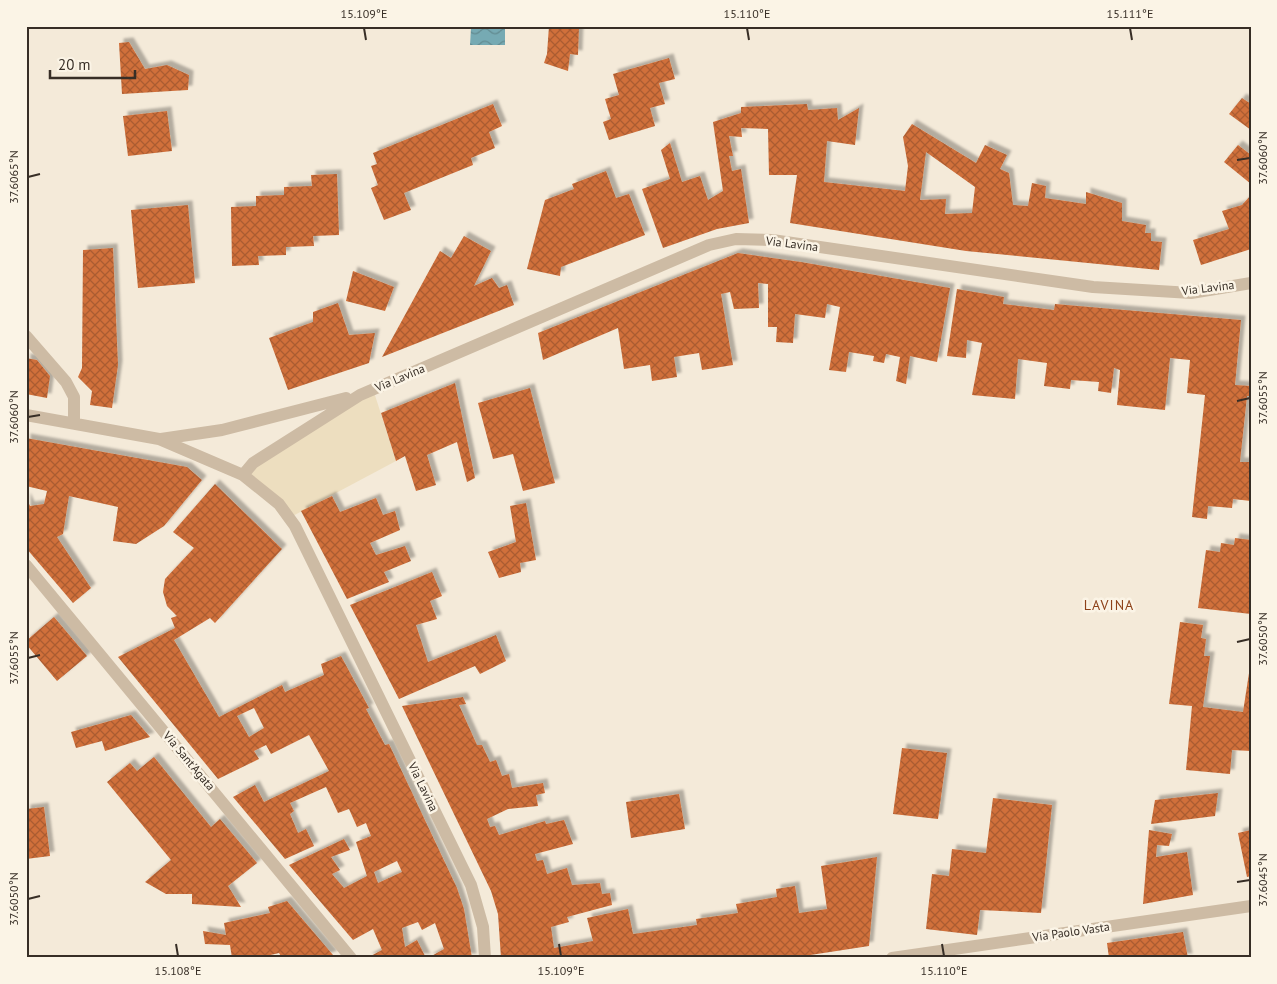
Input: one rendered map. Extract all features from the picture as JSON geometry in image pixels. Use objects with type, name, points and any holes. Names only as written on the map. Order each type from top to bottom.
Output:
[{"type":"street","name":"Via Lavina","points":[[158,439],[222,430],[360,395],[709,246],[736,239],[772,240],[1093,287],[1191,293],[1251,283]]},
{"type":"street","points":[[26,336],[66,382],[74,397],[74,423]]},
{"type":"street","name":"Via Lavina","points":[[243,476],[253,463],[360,395]]},
{"type":"street","name":"Via Lavina","points":[[26,415],[158,439],[243,476],[279,504],[295,526],[471,886],[483,927],[485,958]]},
{"type":"street","name":"Via Sant'Agata","points":[[26,565],[351,958]]},
{"type":"street","name":"Via Paolo Vasta","points":[[892,958],[1251,906]]},
{"type":"shaded area","points":[[373,389],[396,461],[289,518],[243,475]]},
{"type":"water","points":[[471,28],[505,28],[505,45],[470,45]]},
{"type":"building","points":[[549,26],[579,26],[578,55],[570,54],[568,71],[544,63],[547,54]]},
{"type":"building","points":[[129,42],[145,69],[167,65],[189,75],[188,90],[122,94],[119,43]]},
{"type":"building","points":[[669,58],[675,79],[659,83],[665,104],[650,108],[655,126],[609,140],[603,122],[611,119],[605,99],[619,95],[613,74]]},
{"type":"building","points":[[1242,98],[1251,104],[1251,130],[1229,114]]},
{"type":"building","points":[[493,104],[502,126],[489,132],[495,148],[471,158],[473,165],[404,193],[411,210],[384,220],[371,188],[378,185],[371,166],[377,164],[373,153]]},
{"type":"building","points":[[807,104],[808,110],[837,108],[838,120],[859,108],[855,145],[827,141],[824,182],[905,191],[908,166],[903,137],[912,124],[976,163],[985,145],[1007,155],[1000,169],[1009,173],[1013,205],[1028,206],[1032,183],[1046,186],[1045,198],[1086,204],[1086,192],[1122,203],[1122,221],[1146,225],[1145,233],[1151,233],[1151,241],[1162,242],[1159,270],[966,251],[790,223],[797,175],[769,175],[768,129],[741,128],[742,137],[729,136],[733,156],[729,156],[732,171],[741,169],[749,223],[717,229],[663,248],[642,189],[670,179],[661,150],[670,143],[682,182],[700,176],[708,200],[723,191],[713,122],[741,113],[741,107]],"holes":[[[926,152],[975,187],[972,213],[945,214],[946,199],[920,200]]]},
{"type":"building","points":[[167,111],[172,151],[128,156],[123,116]]},
{"type":"building","points":[[1238,145],[1251,155],[1251,184],[1224,162]]},
{"type":"building","points":[[606,171],[616,198],[629,194],[645,235],[561,267],[560,276],[527,269],[545,200],[574,189],[572,184]]},
{"type":"building","points":[[337,174],[339,235],[313,236],[314,246],[286,247],[286,255],[258,256],[259,265],[232,266],[231,207],[256,206],[256,196],[284,195],[284,187],[312,186],[311,175]]},
{"type":"building","points":[[1251,195],[1251,249],[1201,265],[1193,240],[1229,229],[1222,211],[1242,205]]},
{"type":"building","points":[[188,205],[195,283],[138,288],[131,210]]},
{"type":"building","points":[[464,236],[491,251],[474,286],[492,278],[499,288],[507,285],[514,305],[382,357],[440,251],[451,258]]},
{"type":"building","points":[[113,248],[118,365],[112,408],[90,405],[92,391],[78,377],[82,368],[83,250]]},
{"type":"building","points":[[738,253],[950,288],[937,362],[910,356],[906,384],[896,381],[900,357],[886,354],[884,363],[873,361],[874,356],[849,352],[846,372],[829,370],[840,307],[827,304],[825,318],[795,314],[793,343],[776,342],[777,327],[768,327],[768,284],[758,283],[759,308],[734,309],[730,292],[721,294],[733,365],[702,370],[699,353],[674,357],[677,377],[652,381],[650,365],[624,369],[618,328],[543,360],[538,333]]},
{"type":"building","points":[[353,271],[394,287],[385,311],[346,301]]},
{"type":"building","points":[[957,289],[1004,297],[1003,304],[1054,310],[1055,304],[1241,320],[1235,385],[1251,386],[1251,396],[1247,396],[1240,462],[1251,462],[1251,501],[1233,499],[1232,508],[1208,506],[1207,519],[1192,517],[1205,395],[1187,393],[1190,360],[1170,358],[1165,410],[1117,405],[1120,370],[1114,368],[1111,393],[1098,391],[1099,382],[1071,380],[1070,389],[1044,386],[1047,363],[1018,359],[1015,399],[972,395],[982,343],[967,340],[966,358],[947,356]]},
{"type":"building","points":[[338,303],[349,335],[375,333],[369,363],[288,390],[269,338],[313,322],[313,312]]},
{"type":"building","points":[[26,358],[37,360],[50,376],[47,398],[26,394]]},
{"type":"building","points":[[455,383],[475,478],[467,482],[457,442],[427,455],[436,485],[416,491],[405,456],[396,461],[381,413]]},
{"type":"building","points":[[530,388],[555,483],[523,491],[513,454],[493,459],[478,403]]},
{"type":"building","points":[[26,438],[187,467],[202,480],[164,526],[136,544],[113,541],[118,507],[69,496],[63,534],[57,537],[91,588],[73,603],[26,548],[26,497],[30,506],[44,504],[47,491],[26,486]]},
{"type":"building","points":[[215,484],[282,549],[215,623],[210,618],[174,640],[219,717],[282,685],[285,692],[324,675],[321,664],[341,656],[369,708],[366,709],[385,745],[389,744],[457,888],[464,909],[472,958],[428,958],[444,949],[435,923],[422,930],[418,922],[402,928],[405,947],[417,940],[426,958],[367,958],[382,950],[373,929],[353,940],[289,865],[344,839],[350,850],[331,857],[340,870],[332,874],[344,888],[367,876],[356,842],[371,836],[366,823],[357,827],[349,809],[338,813],[326,787],[290,803],[294,811],[290,814],[298,833],[306,829],[314,846],[285,859],[233,797],[255,785],[264,802],[329,771],[309,735],[271,754],[266,745],[254,751],[259,759],[218,779],[118,657],[175,628],[171,618],[177,616],[167,606],[163,592],[165,579],[194,548],[173,532]],"holes":[[[254,708],[264,728],[249,737],[237,716]],[[397,861],[402,872],[378,883],[374,872]]]},
{"type":"building","points":[[332,496],[340,512],[376,498],[383,515],[395,511],[400,530],[370,543],[376,555],[405,546],[411,561],[384,572],[389,582],[347,599],[301,511]]},
{"type":"building","points":[[526,503],[536,560],[520,563],[521,572],[499,578],[488,552],[516,542],[510,506]]},
{"type":"building","points":[[1235,538],[1251,540],[1251,614],[1198,608],[1206,550],[1220,552],[1221,543],[1234,545]]},
{"type":"building","points":[[432,572],[442,596],[430,601],[437,619],[416,625],[428,662],[496,635],[506,661],[480,674],[475,666],[399,699],[350,605]]},
{"type":"building","points":[[54,617],[87,656],[57,681],[26,644],[26,641]]},
{"type":"building","points":[[1180,622],[1203,625],[1201,638],[1206,639],[1204,656],[1210,656],[1203,707],[1243,712],[1251,660],[1251,751],[1232,750],[1230,774],[1186,770],[1192,706],[1169,704]]},
{"type":"building","points":[[463,697],[466,704],[459,705],[477,745],[482,745],[490,762],[496,760],[502,776],[509,774],[512,788],[543,783],[545,793],[536,795],[538,806],[508,809],[487,819],[490,827],[495,826],[499,835],[545,821],[546,824],[564,820],[573,844],[535,854],[537,861],[543,860],[547,874],[567,868],[572,885],[600,883],[602,894],[610,893],[612,905],[567,917],[569,922],[551,927],[554,948],[593,941],[587,918],[628,909],[633,934],[697,925],[696,919],[738,913],[736,904],[777,897],[776,889],[795,886],[799,913],[827,909],[821,866],[877,857],[869,946],[791,958],[501,958],[498,914],[491,891],[402,706]]},
{"type":"building","points":[[131,715],[150,737],[105,751],[102,741],[76,748],[71,732]]},
{"type":"building","points":[[902,748],[947,753],[938,819],[893,814]]},
{"type":"building","points":[[154,757],[211,827],[220,819],[257,863],[228,886],[241,907],[192,904],[192,894],[166,894],[145,882],[171,860],[107,782],[130,763],[137,771]]},
{"type":"building","points":[[1218,793],[1215,816],[1151,824],[1155,800]]},
{"type":"building","points":[[679,794],[685,829],[631,838],[626,802]]},
{"type":"building","points":[[993,798],[1052,805],[1041,913],[980,910],[977,935],[926,929],[932,874],[949,876],[952,849],[986,853]]},
{"type":"building","points":[[44,807],[50,856],[26,859],[26,809]]},
{"type":"building","points":[[1149,830],[1172,834],[1169,846],[1157,845],[1156,857],[1187,852],[1193,895],[1143,904]]},
{"type":"building","points":[[1251,830],[1251,876],[1247,877],[1238,833]]},
{"type":"building","points":[[287,901],[333,955],[324,958],[282,958],[279,953],[258,958],[232,958],[230,945],[205,944],[203,931],[226,935],[224,923],[270,913],[268,907]]},
{"type":"building","points":[[1183,932],[1188,958],[1109,958],[1107,943]]},
{"type":"district","name":"LAVINA","points":[[1109,605]]}]
